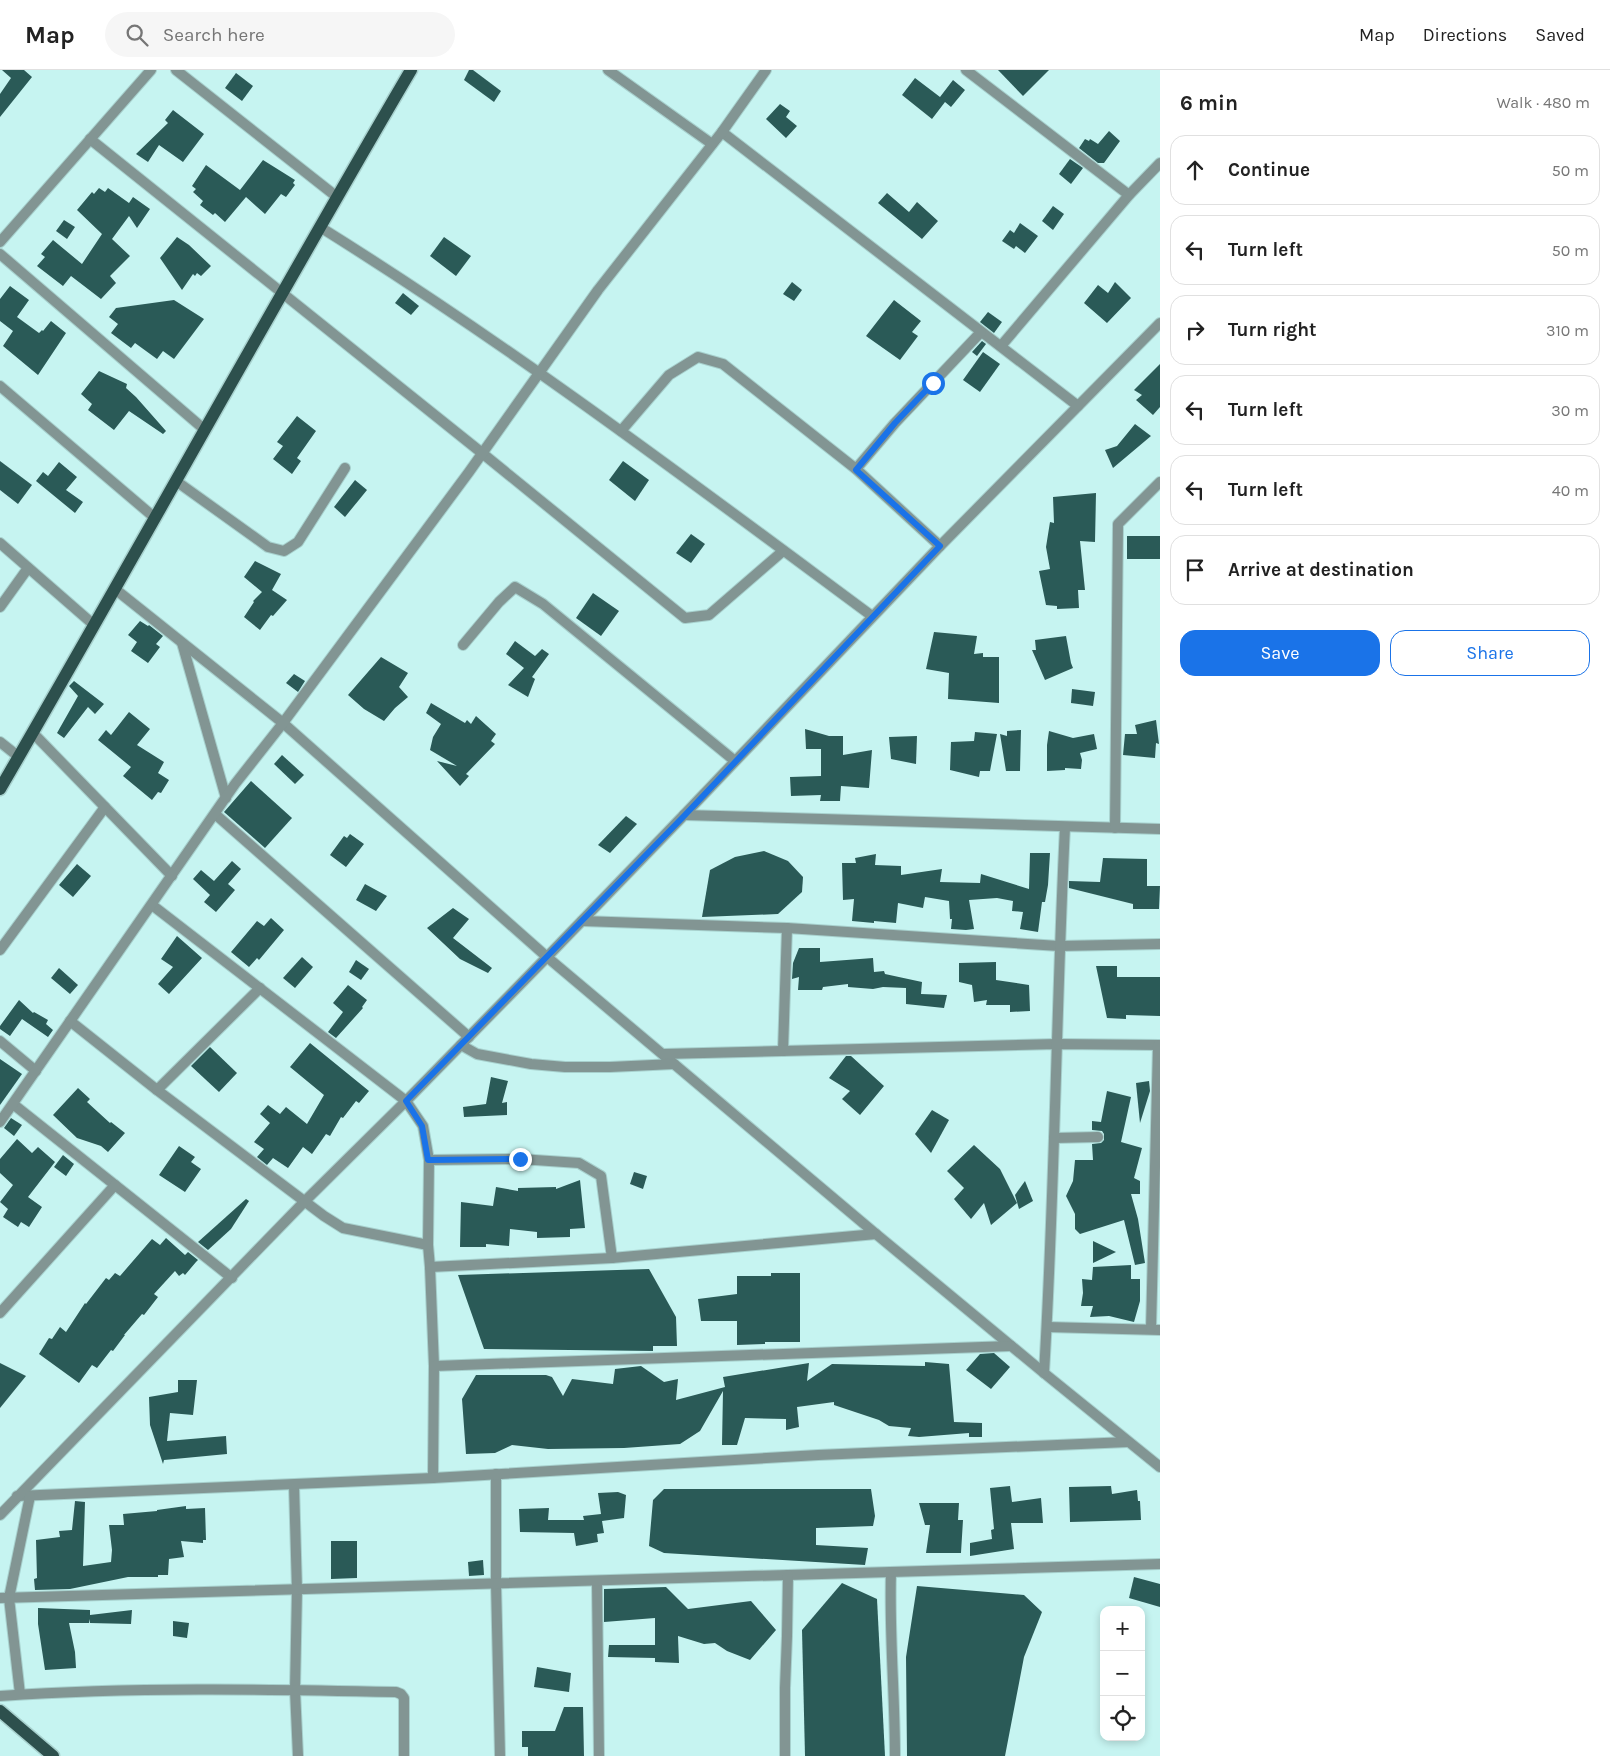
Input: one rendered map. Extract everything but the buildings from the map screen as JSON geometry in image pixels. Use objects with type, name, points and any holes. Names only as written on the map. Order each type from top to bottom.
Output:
[{"type":"main road","points":[[0,789],[281,293],[411,70]]},
{"type":"main road","points":[[0,1711],[54,1756]]},
{"type":"street","points":[[0,242],[151,70]]},
{"type":"street","points":[[176,70],[337,197]]},
{"type":"street","points":[[608,70],[712,144]]},
{"type":"street","points":[[0,1122],[226,798],[482,453],[598,290],[722,132],[766,70]]},
{"type":"street","points":[[966,70],[1129,195]]},
{"type":"street","points":[[722,132],[1078,406]]},
{"type":"street","points":[[90,139],[685,618],[709,615],[783,551]]},
{"type":"street","points":[[1001,346],[1129,195],[1160,163]]},
{"type":"street","points":[[320,227],[396,274],[539,373],[872,616]]},
{"type":"street","points":[[0,254],[205,430]]},
{"type":"street","points":[[2,1509],[17,1496],[232,1278],[305,1201],[548,957],[872,616],[1160,323]]},
{"type":"street","points":[[856,470],[895,423],[981,332]]},
{"type":"street","points":[[621,431],[669,375],[698,357],[723,364],[856,470],[940,546]]},
{"type":"street","points":[[0,386],[155,518]]},
{"type":"street","points":[[176,481],[268,547],[284,551],[298,542],[345,468]]},
{"type":"street","points":[[1115,828],[1118,524],[1160,482]]},
{"type":"street","points":[[0,543],[94,626]]},
{"type":"street","points":[[0,607],[28,568]]},
{"type":"street","points":[[463,645],[499,602],[515,587],[543,604],[735,761]]},
{"type":"street","points":[[115,589],[283,723],[548,957],[674,1064],[1011,1346],[1160,1467]]},
{"type":"street","points":[[182,643],[226,798]]},
{"type":"street","points":[[33,732],[172,876]]},
{"type":"street","points":[[0,742],[19,757]]},
{"type":"street","points":[[0,950],[105,807]]},
{"type":"street","points":[[215,814],[477,1054],[532,1064],[566,1067],[674,1064]]},
{"type":"street","points":[[684,816],[1160,829]]},
{"type":"street","points":[[1044,1373],[1065,827]]},
{"type":"street","points":[[152,906],[406,1101],[422,1126],[428,1160],[428,1246],[434,1366],[433,1478]]},
{"type":"street","points":[[582,921],[787,928],[1059,946],[1160,944]]},
{"type":"street","points":[[783,1051],[787,928]]},
{"type":"street","points":[[157,1090],[260,988]]},
{"type":"street","points":[[70,1022],[157,1090],[324,1216],[343,1228],[428,1246]]},
{"type":"street","points":[[0,1041],[36,1072]]},
{"type":"street","points":[[663,1054],[1057,1044],[1159,1045],[1156,1330],[1047,1327]]},
{"type":"street","points":[[13,1104],[232,1278]]},
{"type":"street","points":[[1054,1138],[1098,1137]]},
{"type":"street","points":[[428,1160],[520,1159],[579,1163],[601,1176],[612,1258]]},
{"type":"street","points":[[0,1313],[115,1186]]},
{"type":"street","points":[[430,1267],[612,1258],[876,1234]]},
{"type":"street","points":[[434,1366],[1011,1346]]},
{"type":"street","points":[[17,1496],[294,1485],[818,1455],[1128,1442]]},
{"type":"street","points":[[496,1474],[496,1583],[500,1756]]},
{"type":"street","points":[[294,1485],[297,1590],[295,1690],[298,1756]]},
{"type":"street","points":[[20,1694],[4,1598],[30,1496]]},
{"type":"street","points":[[4,1598],[1160,1564]]},
{"type":"street","points":[[891,1572],[890,1609],[894,1667],[895,1756]]},
{"type":"street","points":[[785,1756],[788,1575]]},
{"type":"street","points":[[597,1581],[598,1756]]},
{"type":"street","points":[[0,1696],[70,1691],[295,1690],[396,1692],[404,1698],[404,1756]]},
{"type":"route","points":[[520,1159],[428,1160],[426,1139],[422,1126],[406,1101],[684,816],[940,546],[856,470],[895,423],[933,383]]}]
